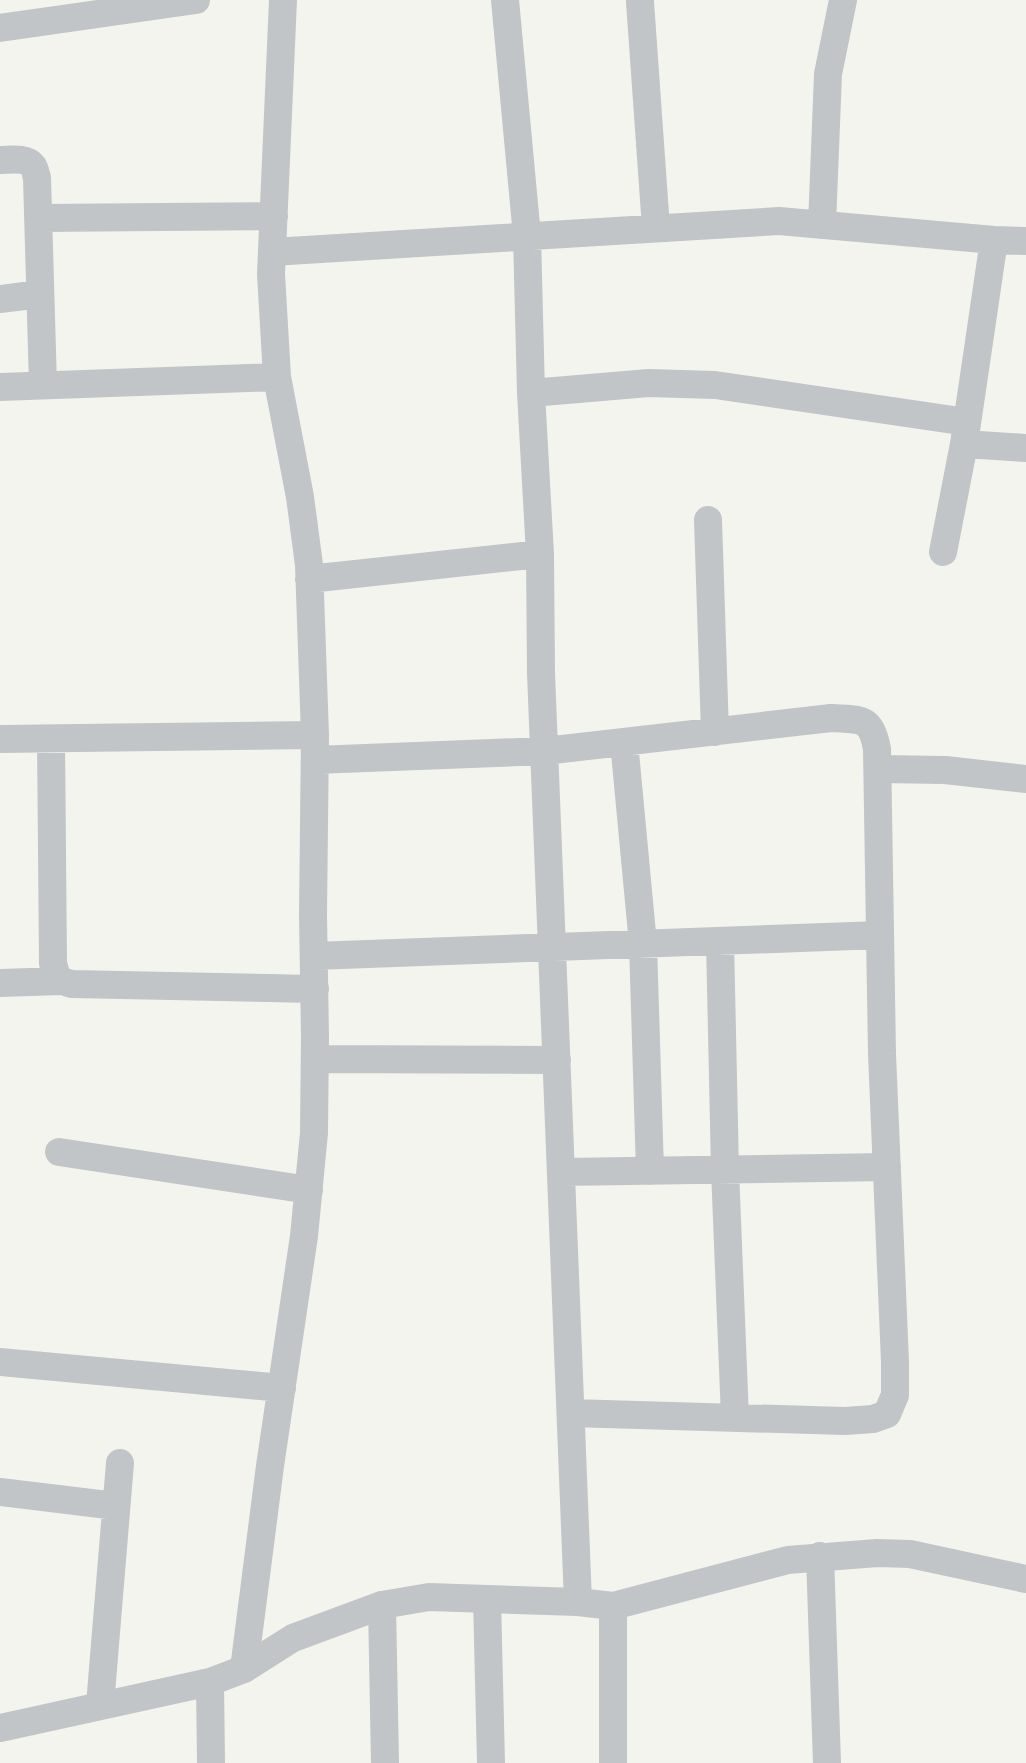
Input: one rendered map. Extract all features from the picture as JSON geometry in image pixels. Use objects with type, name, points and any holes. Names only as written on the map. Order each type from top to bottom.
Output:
[{"type":"street","points":[[0,28],[196,0]]},
{"type":"street","points":[[244,1669],[270,1466],[304,1236],[314,1133],[313,915],[315,748],[309,579],[300,497],[277,377],[271,274],[283,0]]},
{"type":"street","points":[[505,0],[526,236],[531,393],[540,554],[542,673],[578,1602]]},
{"type":"street","points":[[822,225],[828,74],[843,0]]},
{"type":"street","points":[[640,2],[656,228]]},
{"type":"street","points":[[0,160],[20,160],[26,162],[33,166],[37,178],[43,385]]},
{"type":"street","points":[[39,218],[274,216]]},
{"type":"street","points":[[272,252],[779,221],[994,240],[1026,241]]},
{"type":"street","points":[[943,552],[965,433],[994,240]]},
{"type":"street","points":[[0,299],[40,294]]},
{"type":"street","points":[[0,387],[277,377]]},
{"type":"street","points":[[531,393],[649,383],[715,385],[965,433],[1026,448]]},
{"type":"street","points":[[708,520],[715,732]]},
{"type":"street","points":[[309,579],[540,554]]},
{"type":"street","points":[[0,739],[315,748],[545,751],[831,718],[868,723],[874,734],[878,769],[882,1054],[895,1362],[894,1395],[887,1414],[873,1420],[845,1421],[571,1413]]},
{"type":"street","points":[[51,739],[52,963],[56,977],[61,982]]},
{"type":"street","points":[[624,742],[643,944],[650,1171]]},
{"type":"street","points":[[878,769],[945,770],[1026,779]]},
{"type":"street","points":[[314,956],[880,935]]},
{"type":"street","points":[[720,941],[725,1170],[735,1418]]},
{"type":"street","points":[[0,982],[314,989]]},
{"type":"street","points":[[315,1059],[557,1060]]},
{"type":"street","points":[[59,1152],[309,1190]]},
{"type":"street","points":[[562,1172],[887,1167]]},
{"type":"street","points":[[0,1362],[282,1388]]},
{"type":"street","points":[[100,1705],[120,1463]]},
{"type":"street","points":[[0,1492],[116,1506]]},
{"type":"street","points":[[0,1728],[210,1682],[244,1669],[293,1638],[382,1605],[429,1597],[578,1602],[613,1606],[788,1560],[877,1553],[910,1554],[1026,1578]]},
{"type":"street","points":[[820,1556],[826,1763]]},
{"type":"street","points":[[487,1599],[491,1763]]},
{"type":"street","points":[[382,1605],[385,1763]]},
{"type":"street","points":[[613,1606],[613,1763]]},
{"type":"street","points":[[210,1682],[211,1763]]}]
